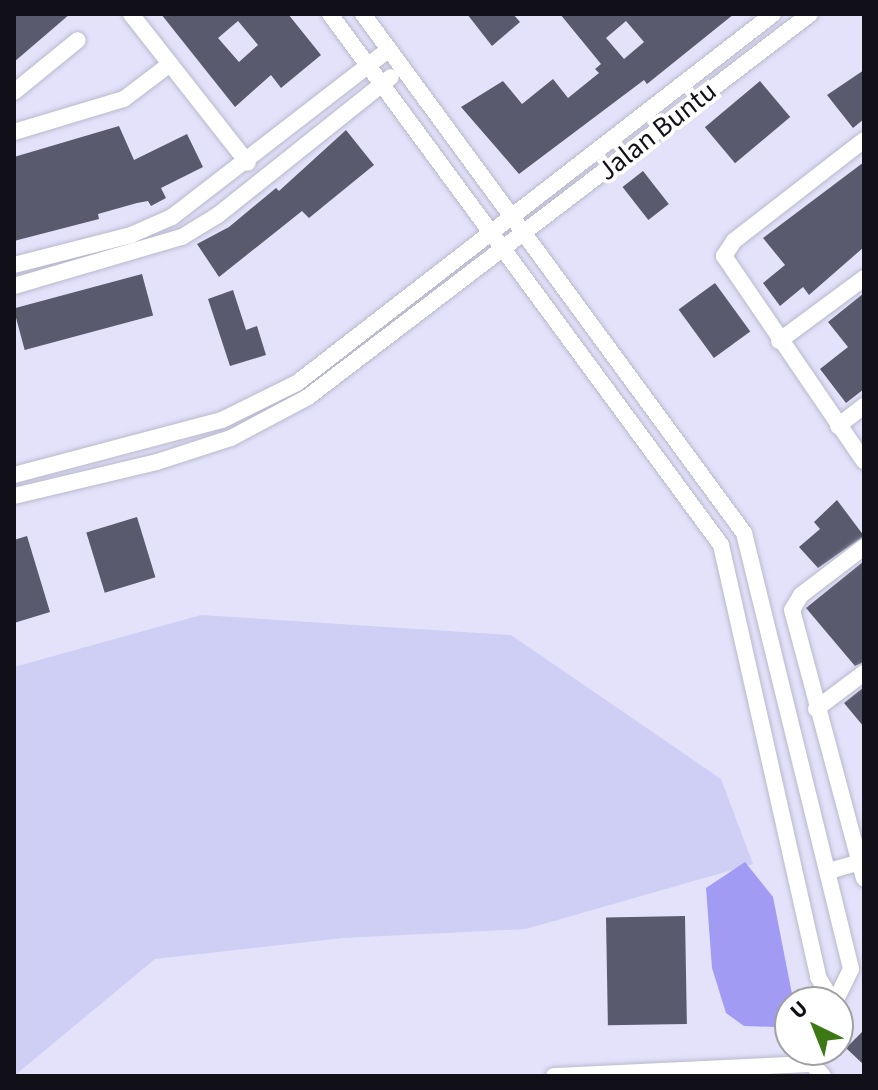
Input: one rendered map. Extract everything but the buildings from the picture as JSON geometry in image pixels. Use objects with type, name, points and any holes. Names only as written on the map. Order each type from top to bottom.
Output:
[{"type":"street","points":[[131,14],[251,160],[269,175]]},
{"type":"street","points":[[330,14],[369,65],[379,87],[493,232],[721,545],[818,977],[824,986]]},
{"type":"street","points":[[363,14],[744,533],[851,969],[842,986]]},
{"type":"street","name":"Jalan Buntu","points":[[14,475],[150,442],[270,399],[372,328],[773,14]]},
{"type":"street","name":"Jalan Buntu","points":[[14,496],[157,462],[231,438],[278,415],[384,342],[810,14]]},
{"type":"street","points":[[14,92],[78,40]]},
{"type":"street","points":[[14,265],[131,235],[172,217],[251,160],[389,49]]},
{"type":"street","points":[[14,132],[124,99],[170,64]]},
{"type":"street","points":[[14,286],[182,237],[269,175],[403,67]]},
{"type":"street","points":[[288,130],[302,148]]},
{"type":"street","points":[[864,140],[734,241],[726,262],[864,461]]},
{"type":"street","points":[[779,341],[864,278]]},
{"type":"street","points":[[838,426],[864,406]]},
{"type":"street","points":[[864,547],[793,605],[816,709],[864,879]]},
{"type":"street","points":[[816,709],[864,673]]},
{"type":"street","points":[[766,736],[793,730]]},
{"type":"street","points":[[848,820],[864,808]]},
{"type":"street","points":[[829,871],[860,862]]},
{"type":"street","points":[[554,1076],[774,1065]]},
{"type":"shaded area","points":[[201,615],[511,635],[721,779],[753,864],[526,929],[343,938],[155,959],[14,1076],[14,667]]},
{"type":"shaded area","points":[[745,862],[773,897],[790,986],[774,986],[774,1027],[744,1026],[726,1013],[712,968],[706,888]]}]
